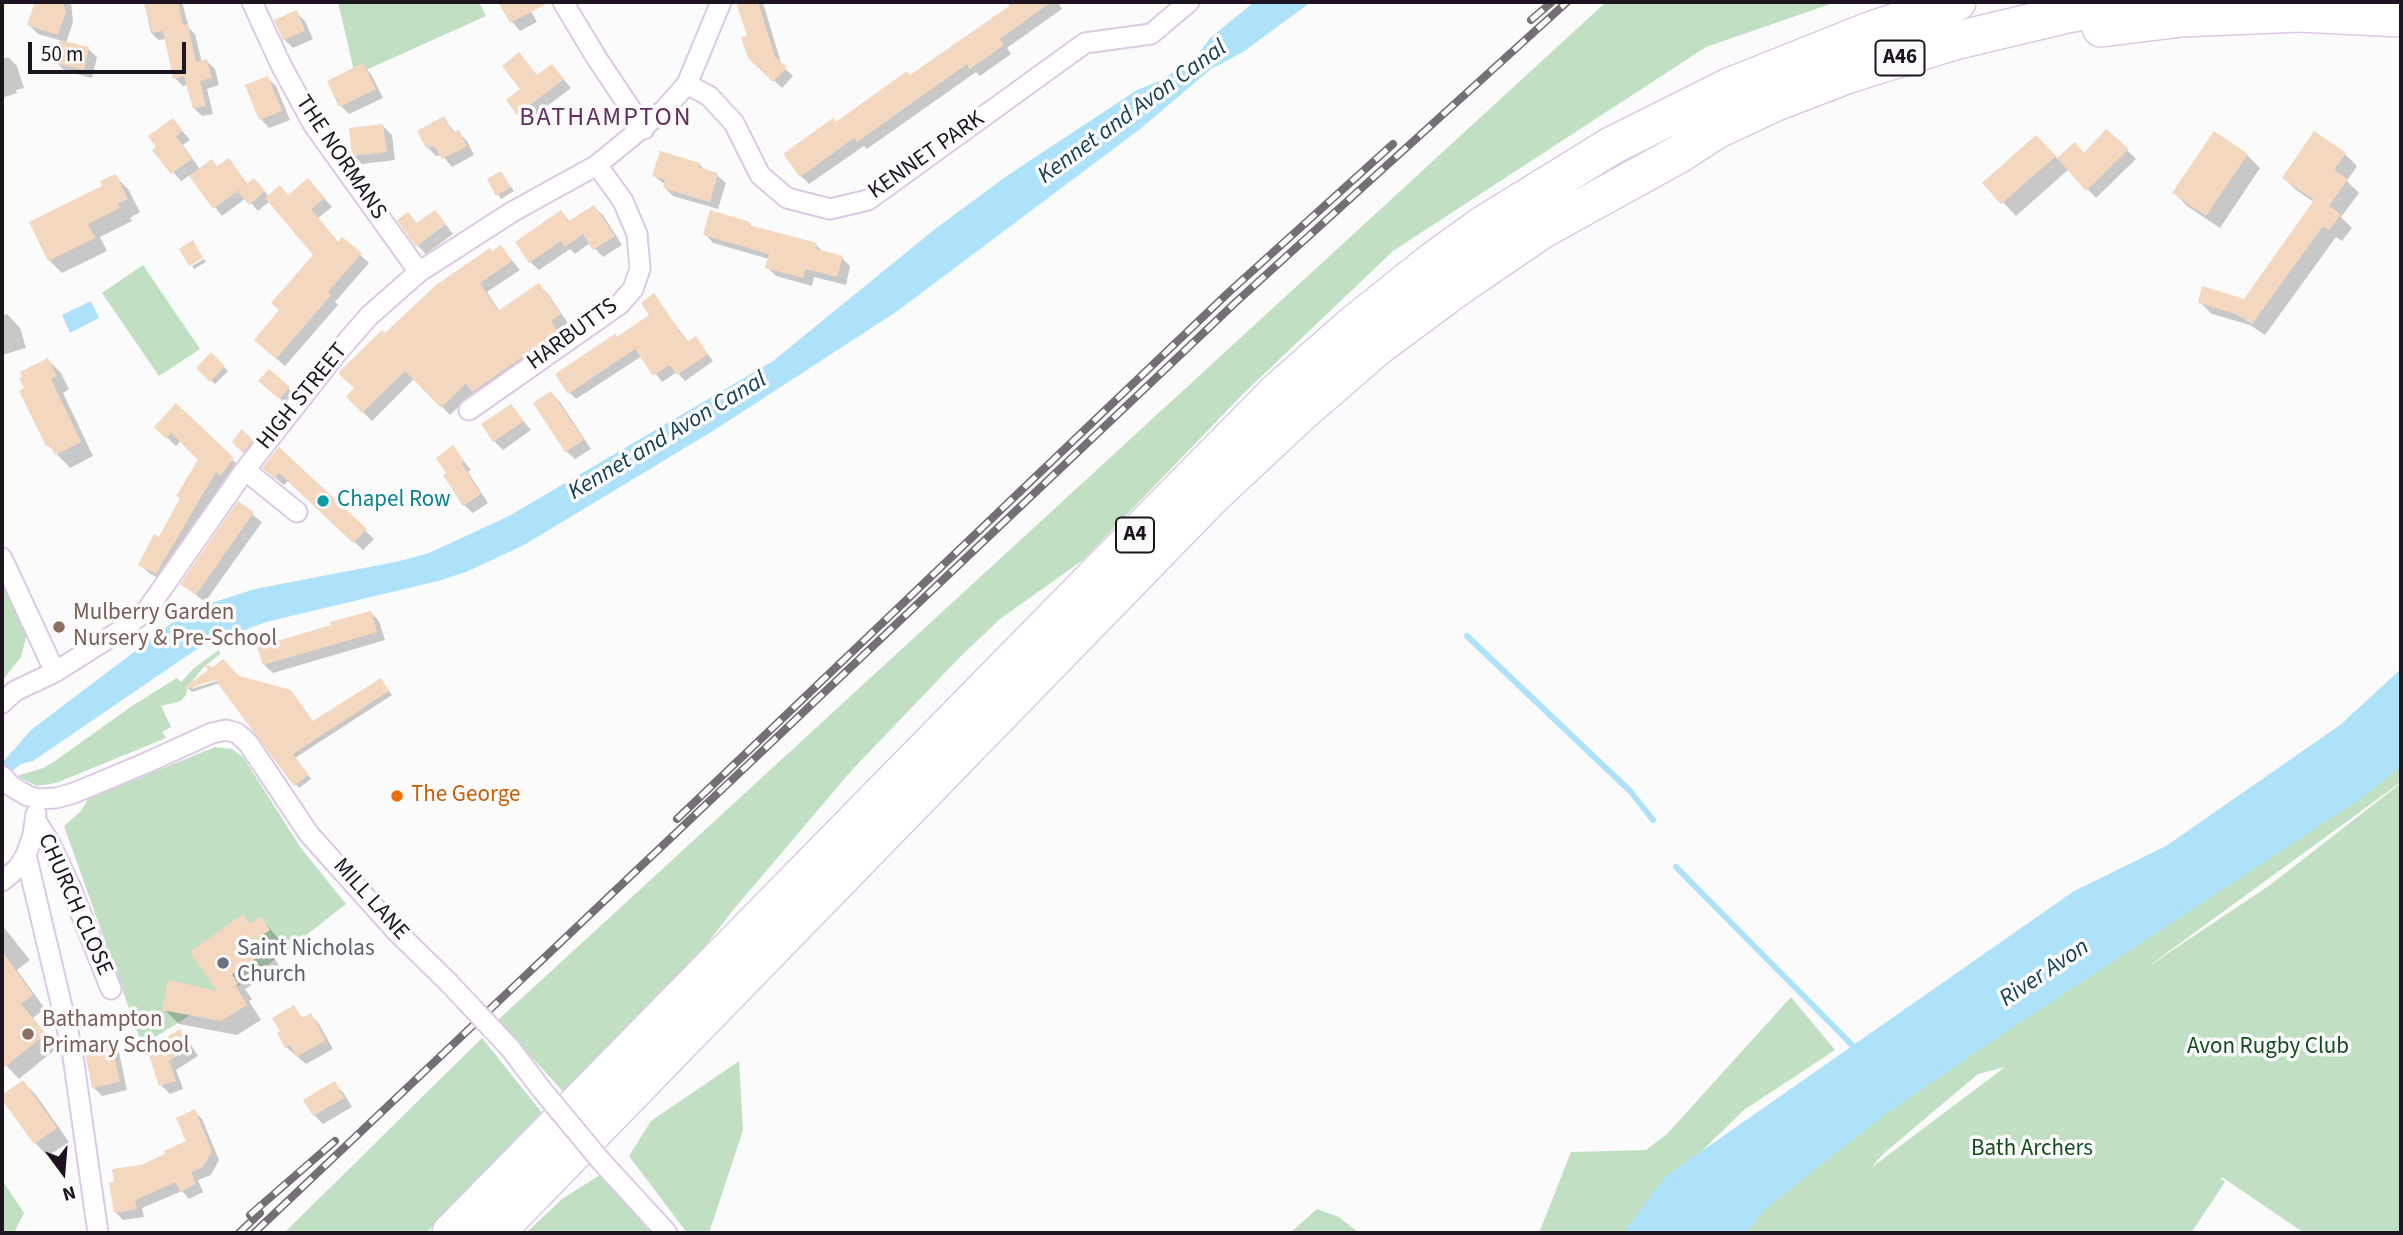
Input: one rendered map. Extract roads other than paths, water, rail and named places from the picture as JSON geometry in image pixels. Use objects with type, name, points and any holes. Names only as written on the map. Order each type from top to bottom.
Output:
[{"type":"highway","name":"A46","points":[[1679,154],[1716,130],[1776,102],[1846,75],[1954,41],[2067,14],[2136,2]]},
{"type":"highway","name":"A4","points":[[451,1233],[1156,514],[1278,392],[1353,325],[1483,225],[1611,146],[1729,87],[1872,30],[1954,3]]},
{"type":"highway","points":[[1679,154],[1904,69],[1968,52],[2050,36],[2195,18],[2299,13],[2401,18]]},
{"type":"highway","name":"A4","points":[[495,1233],[1211,497],[1302,412],[1377,347],[1511,251],[1585,205],[1679,154]]},
{"type":"street","name":"THE NORMANS","points":[[252,2],[281,65],[313,124],[419,272]]},
{"type":"street","points":[[563,2],[643,129]]},
{"type":"street","name":"HIGH STREET","points":[[2,703],[15,691],[55,672],[124,629],[147,610],[245,470],[369,316],[419,272],[512,212],[597,164],[664,110],[687,84],[721,2]]},
{"type":"street","name":"KENNET PARK","points":[[687,84],[709,96],[734,123],[760,175],[787,198],[830,209],[868,200],[1085,43],[1151,34],[1189,2]]},
{"type":"street","name":"HARBUTTS","points":[[469,410],[620,304],[633,289],[640,269],[637,234],[623,201],[597,164]]},
{"type":"street","points":[[245,470],[296,512]]},
{"type":"street","points":[[2,558],[55,672]]},
{"type":"street","name":"MILL LANE","points":[[29,796],[56,798],[74,793],[212,733],[226,730],[237,733],[248,743],[309,834],[396,930],[510,1048],[601,1160],[667,1233]]},
{"type":"street","points":[[2,776],[11,786],[29,796],[36,821],[26,855],[18,868],[2,881]]},
{"type":"street","name":"CHURCH CLOSE","points":[[36,821],[50,843],[70,886],[111,989]]},
{"type":"street","name":"CHURCH CLOSE","points":[[26,855],[72,1049],[98,1233]]},
{"type":"water","name":"Kennet and Avon Canal","points":[[1254,2],[1311,2],[1243,52],[1211,69],[1140,129],[896,312],[713,431],[524,545],[466,572],[266,622],[200,647],[33,761],[21,764],[2,779],[2,763],[31,730],[172,623],[205,605],[255,589],[429,553],[509,516],[773,361],[935,229],[1008,175],[1137,90],[1162,80],[1199,53],[1210,38]]},
{"type":"water","points":[[91,301],[99,318],[70,333],[62,315]]},
{"type":"water","name":"River Avon","points":[[2401,669],[2401,766],[2363,797],[1884,1115],[1766,1208],[1746,1233],[1623,1233],[1666,1176],[2074,891],[2166,846],[2340,725]]},
{"type":"waterway","points":[[1467,636],[1631,792],[1653,820]]},
{"type":"waterway","points":[[1676,867],[1857,1050]]},
{"type":"railway","points":[[1531,20],[1552,2]]},
{"type":"railway","points":[[254,1233],[1236,302],[1567,2]]},
{"type":"railway","points":[[677,819],[1228,293],[1393,144]]},
{"type":"railway","points":[[250,1215],[335,1141]]},
{"type":"railway","points":[[239,1233],[260,1213]]},
{"type":"place","name":"Chapel Row","points":[[323,501]]},
{"type":"place","name":"Mulberry Garden Nursery & Pre-School","points":[[59,627]]},
{"type":"place","name":"The George","points":[[397,796]]},
{"type":"place","name":"Saint Nicholas Church","points":[[223,963]]},
{"type":"place","name":"Bathampton Primary School","points":[[28,1034]]},
{"type":"district","name":"BATHAMPTON","points":[[606,119]]},
{"type":"park label","name":"Avon Rugby Club","points":[[2268,1048]]},
{"type":"park label","name":"Bath Archers","points":[[2032,1150]]}]
